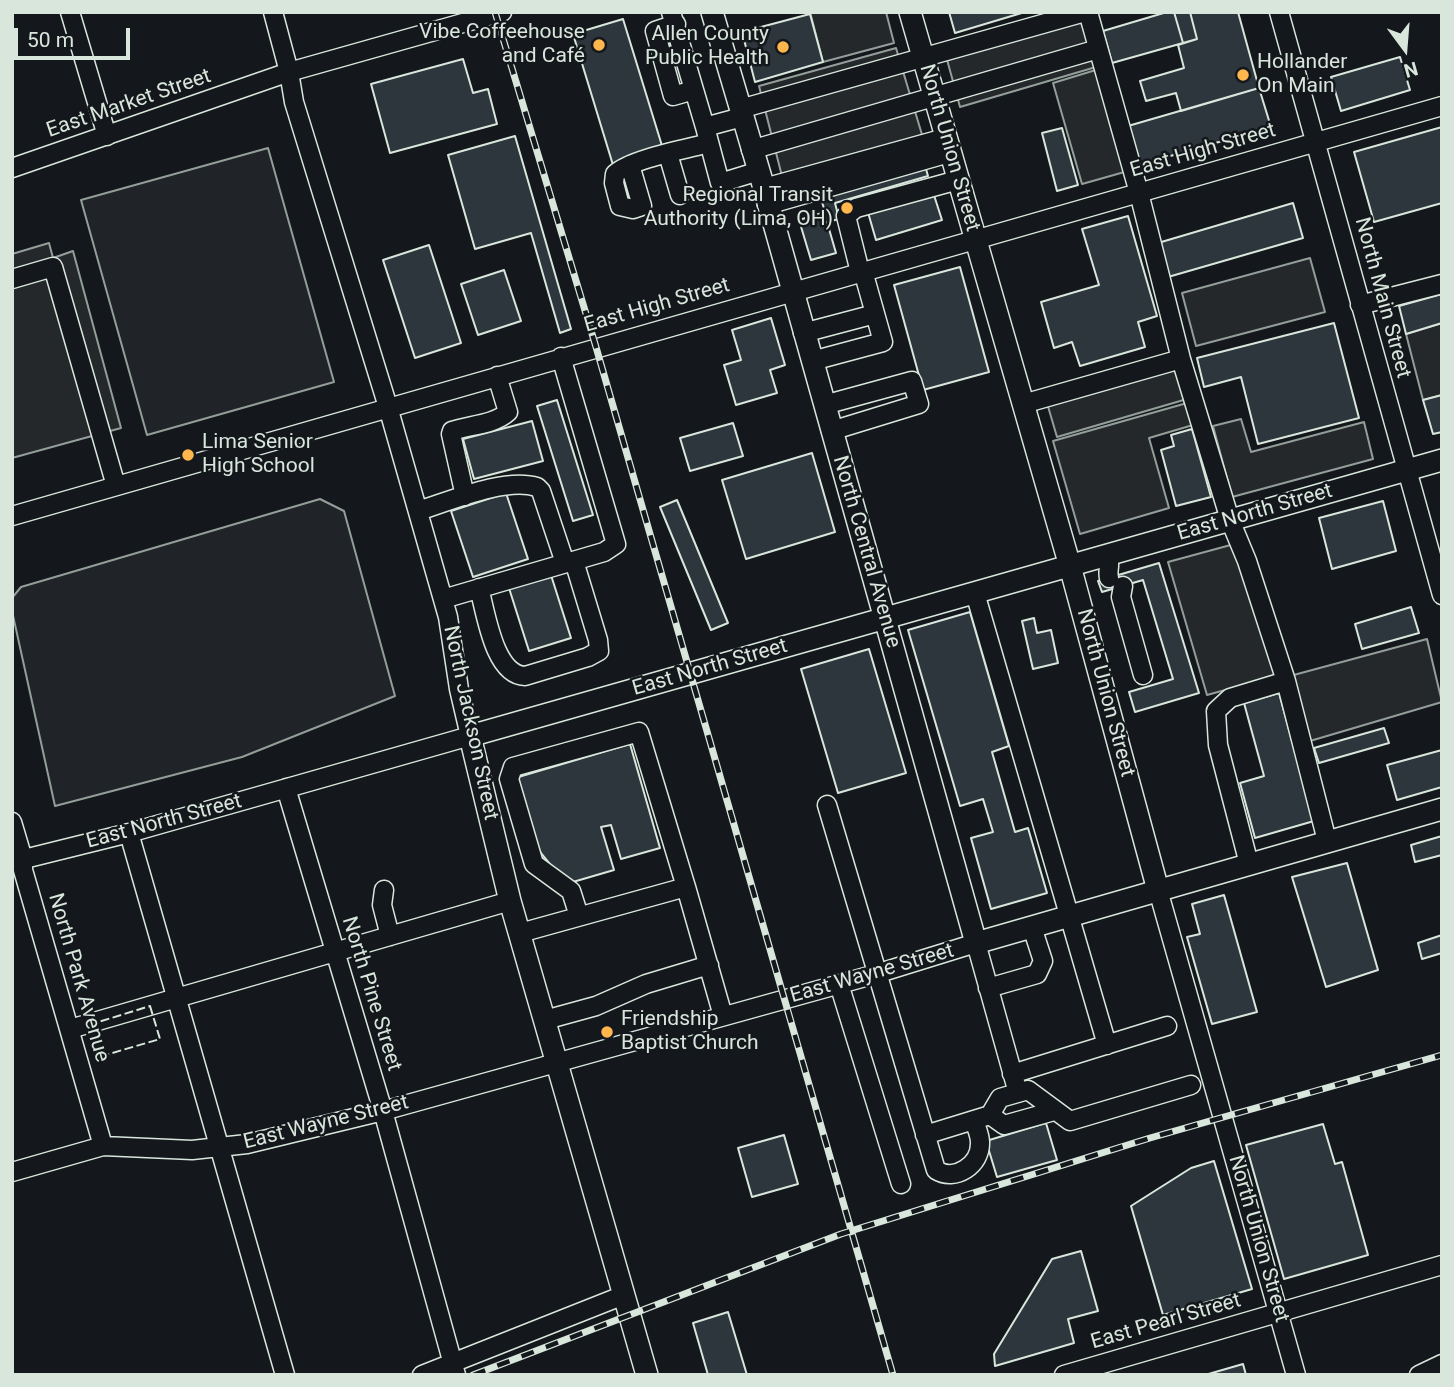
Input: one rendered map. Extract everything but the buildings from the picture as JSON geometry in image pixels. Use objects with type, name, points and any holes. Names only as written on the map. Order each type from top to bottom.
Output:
[{"type":"main road","name":"North Central Avenue","points":[[712,12],[976,943]]},
{"type":"main road","name":"North Union Street","points":[[910,12],[1070,566],[1158,890]]},
{"type":"main road","name":"East North Street","points":[[470,736],[1070,566],[1115,578],[1230,520],[1442,460]]},
{"type":"main road","name":"North Jackson Street","points":[[470,736],[510,901],[648,1375]]},
{"type":"main road","name":"East Wayne Street","points":[[976,943],[1442,809]]},
{"type":"street","points":[[70,12],[107,136]]},
{"type":"street","name":"North Jackson Street","points":[[273,12],[294,102],[388,407],[443,599],[470,736]]},
{"type":"street","name":"East Market Street","points":[[12,168],[289,72],[502,12]]},
{"type":"street","points":[[642,206],[633,209],[620,206],[614,183],[615,174],[622,168],[668,154],[707,135],[741,113],[922,56],[1086,12],[1139,193],[1181,359],[1230,520],[1247,561],[1286,681],[1327,841]]},
{"type":"street","name":"North Main Street","points":[[1279,12],[1442,595]]},
{"type":"street","points":[[674,18],[720,183],[763,188],[947,145]]},
{"type":"street","points":[[751,150],[1098,49]]},
{"type":"street","name":"East High Street","points":[[12,516],[1442,106]]},
{"type":"street","points":[[668,154],[680,195]]},
{"type":"street","points":[[812,362],[883,342],[846,216],[856,208],[958,180]]},
{"type":"street","points":[[12,279],[53,267],[116,486]]},
{"type":"street","points":[[1360,305],[1442,284]]},
{"type":"street","points":[[803,333],[875,314]]},
{"type":"street","points":[[443,599],[604,552],[616,544],[561,357]]},
{"type":"street","points":[[1023,404],[1181,359]]},
{"type":"street","points":[[465,496],[451,434],[452,431],[499,418],[508,412],[497,376]]},
{"type":"street","points":[[824,405],[912,381],[919,404],[831,431]]},
{"type":"street","points":[[418,511],[499,487],[517,484],[537,487],[570,562],[598,640],[599,651],[588,657],[525,676],[516,676],[503,664],[479,588]]},
{"type":"street","points":[[1115,578],[1143,675]]},
{"type":"street","points":[[975,593],[1107,1045]]},
{"type":"street","points":[[1249,864],[1218,745],[1216,711],[1230,698],[1286,681]]},
{"type":"street","points":[[579,916],[571,891],[534,864],[509,779],[513,766],[639,732],[723,1016]]},
{"type":"street","name":"East North Street","points":[[18,861],[129,833],[470,736]]},
{"type":"street","name":"North Pine Street","points":[[286,788],[383,1111],[454,1370]]},
{"type":"street","points":[[827,804],[936,1170],[950,1174],[967,1170],[973,1164],[981,1144],[982,1118]]},
{"type":"street","name":"North Park Avenue","points":[[12,822],[18,861],[23,870],[103,1146]]},
{"type":"street","points":[[129,833],[285,1375]]},
{"type":"street","points":[[520,933],[686,887]]},
{"type":"street","points":[[384,890],[382,905],[390,936]]},
{"type":"street","name":"North Union Street","points":[[1158,890],[1296,1375]]},
{"type":"street","points":[[70,1029],[510,901]]},
{"type":"street","points":[[988,988],[1037,974],[1043,961],[1032,927]]},
{"type":"street","name":"East Wayne Street","points":[[12,1172],[103,1146],[153,1150],[247,1144],[383,1111],[839,985],[976,943]]},
{"type":"street","name":"North Central Avenue","points":[[976,943],[1018,1093]]},
{"type":"street","points":[[545,1020],[596,1006],[646,984],[709,965]]},
{"type":"street","points":[[839,985],[901,1184]]},
{"type":"street","points":[[1012,1074],[1167,1026]]},
{"type":"street","points":[[925,1135],[982,1118],[1000,1098],[1028,1090],[1070,1121],[1191,1084]]},
{"type":"street","points":[[982,1118],[1004,1125],[1054,1111]]},
{"type":"street","name":"East Pearl Street","points":[[1064,1375],[1112,1368],[1278,1313],[1442,1265]]},
{"type":"street","points":[[422,1375],[454,1370],[624,1295]]},
{"type":"street","points":[[1419,1375],[1442,1364]]},
{"type":"shaded area","points":[[810,12],[886,12],[894,43],[823,62]]},
{"type":"shaded area","points":[[1081,12],[1096,67],[960,107],[943,45]]},
{"type":"shaded area","points":[[896,48],[926,148],[785,188],[759,86]]},
{"type":"shaded area","points":[[1099,69],[1128,171],[1082,184],[1053,83]]},
{"type":"shaded area","points":[[268,148],[334,382],[147,435],[81,200]]},
{"type":"shaded area","points":[[49,243],[53,258],[73,251],[121,428],[12,458],[12,254]]},
{"type":"shaded area","points":[[1310,258],[1325,312],[1196,346],[1182,293]]},
{"type":"shaded area","points":[[1442,323],[1442,395],[1423,400],[1406,334]]},
{"type":"shaded area","points":[[1177,365],[1187,399],[1057,437],[1047,403]]},
{"type":"shaded area","points":[[1187,403],[1193,425],[1149,438],[1169,508],[1080,534],[1053,441]]},
{"type":"shaded area","points":[[1241,419],[1251,452],[1364,422],[1373,459],[1232,497],[1213,426]]},
{"type":"shaded area","points":[[320,499],[344,511],[395,696],[242,757],[55,806],[12,611],[12,598],[21,587]]},
{"type":"shaded area","points":[[1238,543],[1276,676],[1207,695],[1168,562]]},
{"type":"shaded area","points":[[1427,639],[1442,702],[1310,741],[1290,676]]},
{"type":"railway","points":[[495,12],[596,347],[893,1375]]},
{"type":"railway","points":[[473,1375],[841,1234],[1150,1138],[1442,1055]]},
{"type":"fence","points":[[150,1006],[160,1039],[102,1056],[92,1024],[150,1006]]},
{"type":"place","name":"Vibe Coffeehouse and Café","points":[[599,45]]},
{"type":"place","name":"Allen County Public Health","points":[[783,47]]},
{"type":"place","name":"Hollander On Main","points":[[1243,75]]},
{"type":"place","name":"Regional Transit Authority (Lima, OH)","points":[[847,208]]},
{"type":"place","name":"Lima Senior High School","points":[[188,455]]},
{"type":"place","name":"Friendship Baptist Church","points":[[607,1032]]}]
